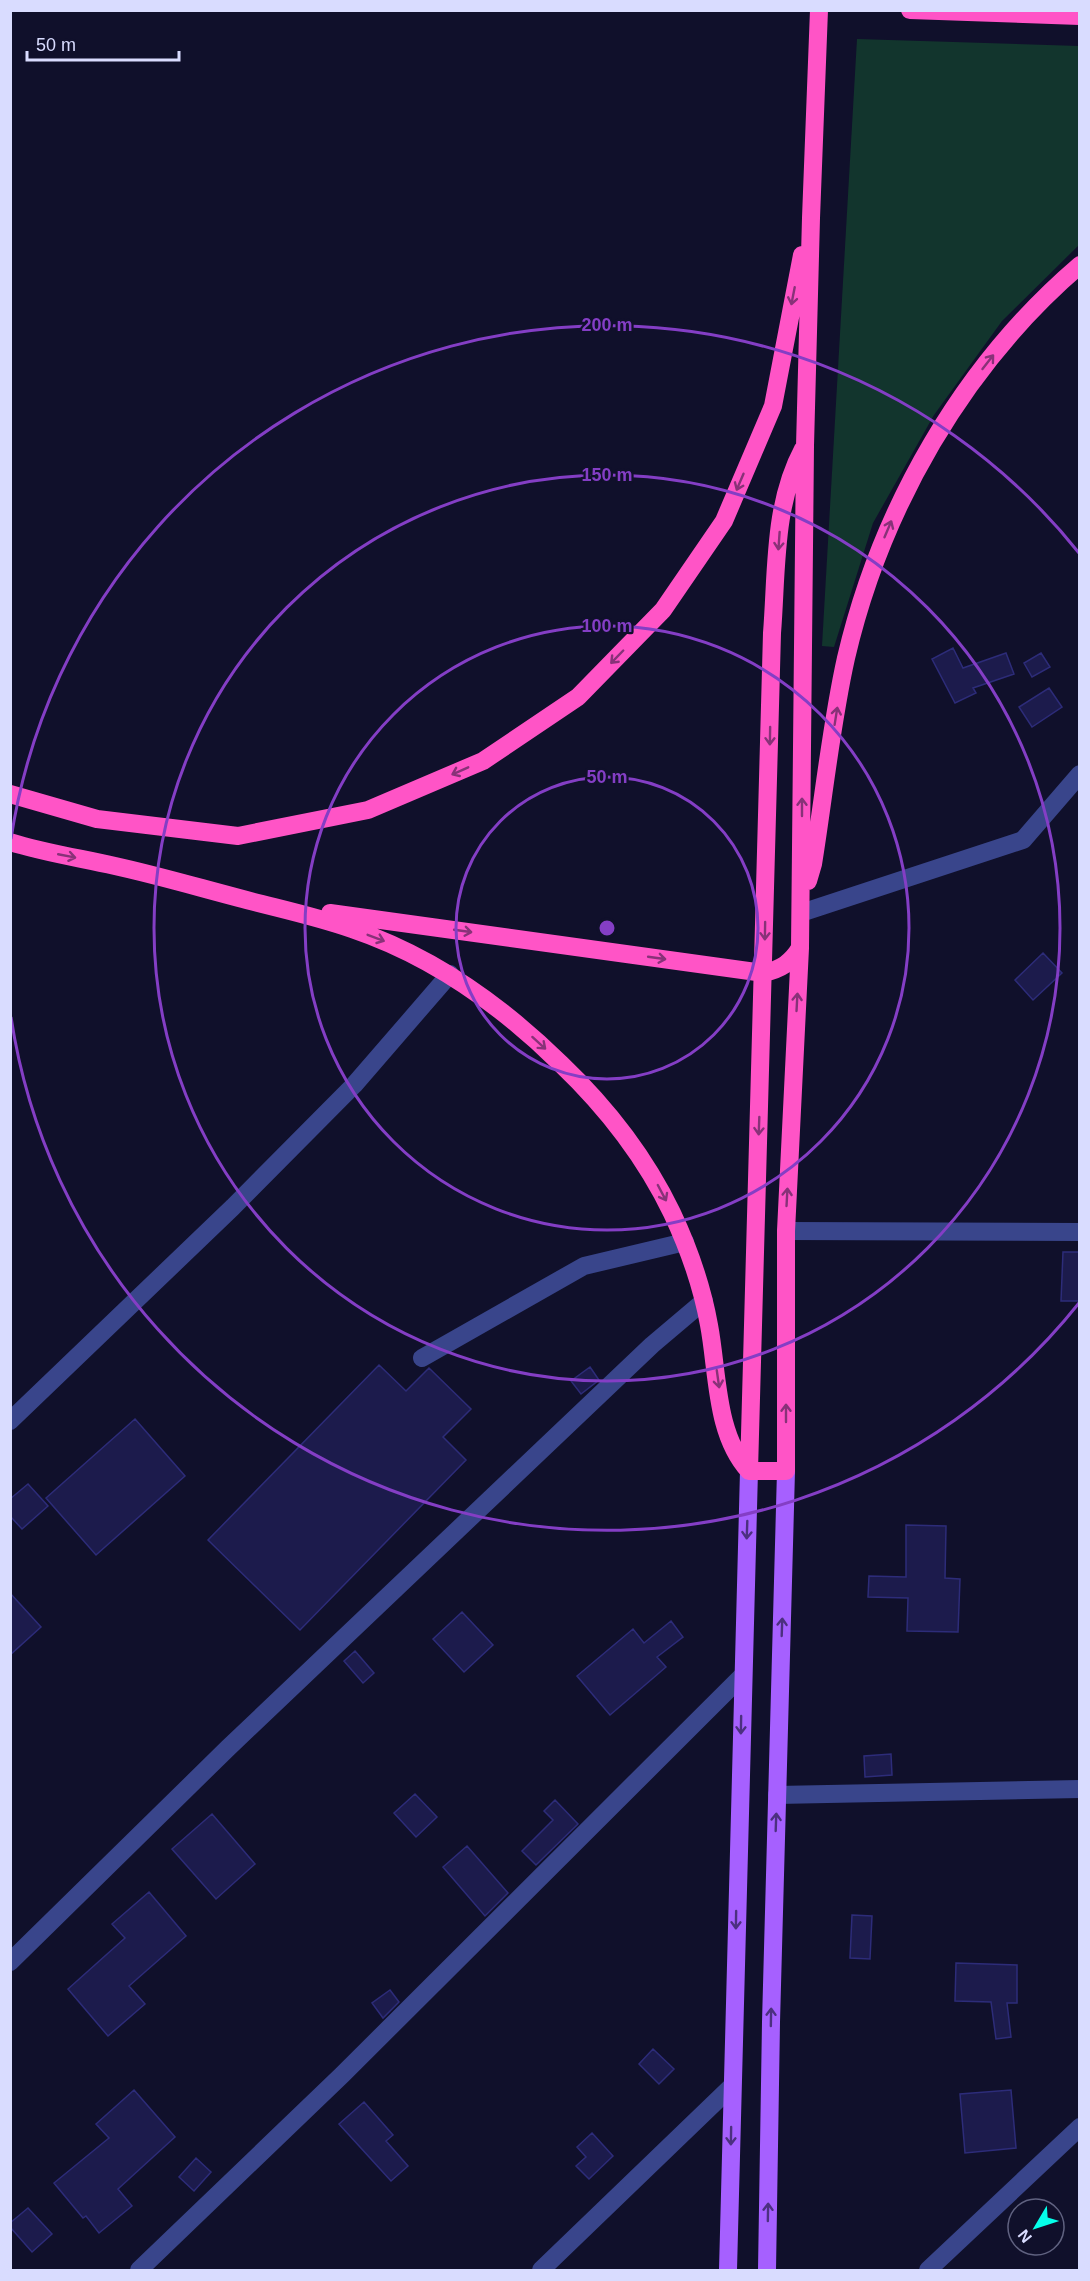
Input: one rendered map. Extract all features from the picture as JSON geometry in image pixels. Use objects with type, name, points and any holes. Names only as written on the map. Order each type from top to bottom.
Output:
[{"type":"highway","points":[[10,842],[37,850],[116,866],[352,929],[419,957],[483,996],[543,1046],[598,1102],[647,1167],[668,1204],[685,1242],[704,1301],[728,1436],[738,1460],[749,1472],[786,1472],[786,1231],[800,948],[805,446],[810,218],[819,10]]},
{"type":"highway","points":[[910,10],[1080,16]]},
{"type":"highway","points":[[10,794],[97,819],[238,836],[368,810],[483,760],[578,696],[663,610],[724,521],[772,406],[810,218]]},
{"type":"highway","points":[[801,905],[813,864],[846,659],[866,588],[892,520],[908,487],[954,407],[989,360],[1027,316],[1080,265]]},
{"type":"highway","points":[[749,1472],[772,633],[780,515],[789,479],[805,446]]},
{"type":"highway","points":[[260,904],[764,973],[786,965],[793,960],[800,948]]},
{"type":"main road","points":[[728,2271],[749,1472]]},
{"type":"main road","points":[[767,2271],[786,1472]]},
{"type":"street","points":[[801,905],[1023,840],[1080,774]]},
{"type":"street","points":[[10,1421],[233,1207],[354,1085],[450,974]]},
{"type":"street","points":[[786,1231],[1080,1232]]},
{"type":"street","points":[[422,1358],[584,1266],[685,1242]]},
{"type":"street","points":[[10,1962],[308,1671],[652,1345],[704,1301]]},
{"type":"street","points":[[139,2271],[342,2075],[742,1676]]},
{"type":"street","points":[[777,1795],[1080,1789]]},
{"type":"street","points":[[541,2271],[732,2086]]},
{"type":"street","points":[[928,2271],[1080,2127]]},
{"type":"green space","points":[[857,39],[1079,46],[1080,244],[1002,321],[934,415],[873,523],[834,647],[822,646]]},
{"type":"building","points":[[953,648],[963,668],[1006,653],[1014,674],[973,688],[976,693],[955,703],[932,659]]},
{"type":"building","points":[[1041,653],[1050,667],[1032,677],[1024,663]]},
{"type":"building","points":[[1049,688],[1062,707],[1032,727],[1019,707]]},
{"type":"building","points":[[1043,953],[1062,973],[1033,1000],[1015,980]]},
{"type":"building","points":[[1063,1252],[1080,1252],[1080,1301],[1061,1301]]},
{"type":"building","points":[[379,1365],[406,1391],[429,1368],[471,1409],[443,1437],[466,1460],[300,1630],[208,1540]]},
{"type":"building","points":[[590,1367],[599,1380],[581,1394],[571,1381]]},
{"type":"building","points":[[135,1419],[185,1476],[96,1555],[46,1498]]},
{"type":"building","points":[[28,1484],[48,1506],[22,1529],[10,1516],[10,1499]]},
{"type":"building","points":[[906,1525],[946,1526],[945,1578],[960,1579],[958,1632],[907,1631],[908,1598],[868,1597],[869,1576],[906,1577]]},
{"type":"building","points":[[10,1593],[41,1627],[10,1655]]},
{"type":"building","points":[[462,1612],[493,1645],[464,1672],[433,1639]]},
{"type":"building","points":[[671,1621],[683,1637],[657,1657],[666,1667],[610,1715],[577,1676],[633,1629],[644,1643]]},
{"type":"building","points":[[355,1651],[374,1673],[363,1683],[344,1661]]},
{"type":"building","points":[[891,1754],[892,1775],[865,1777],[864,1756]]},
{"type":"building","points":[[415,1794],[437,1817],[416,1837],[394,1813]]},
{"type":"building","points":[[555,1800],[578,1824],[536,1865],[522,1851],[553,1820],[544,1811]]},
{"type":"building","points":[[212,1814],[255,1864],[216,1899],[172,1849]]},
{"type":"building","points":[[467,1846],[508,1893],[485,1916],[443,1867]]},
{"type":"building","points":[[149,1892],[186,1936],[129,1986],[145,2004],[108,2036],[68,1989],[125,1938],[112,1924]]},
{"type":"building","points":[[852,1915],[872,1916],[870,1959],[850,1958]]},
{"type":"building","points":[[956,1963],[1017,1965],[1017,2003],[1007,2003],[1011,2037],[996,2039],[991,2002],[955,2001]]},
{"type":"building","points":[[390,1990],[399,2002],[383,2018],[372,2003]]},
{"type":"building","points":[[653,2049],[674,2069],[659,2084],[639,2064]]},
{"type":"building","points":[[134,2090],[175,2137],[118,2189],[132,2206],[99,2233],[86,2216],[83,2218],[54,2183],[109,2138],[96,2124]]},
{"type":"building","points":[[1011,2090],[1016,2148],[965,2153],[960,2094]]},
{"type":"building","points":[[364,2102],[393,2135],[386,2141],[408,2166],[391,2181],[339,2124]]},
{"type":"building","points":[[592,2133],[613,2156],[589,2179],[576,2166],[586,2157],[577,2147]]},
{"type":"building","points":[[196,2158],[211,2172],[194,2191],[179,2177]]},
{"type":"building","points":[[28,2208],[52,2234],[32,2252],[10,2227],[10,2223]]}]
